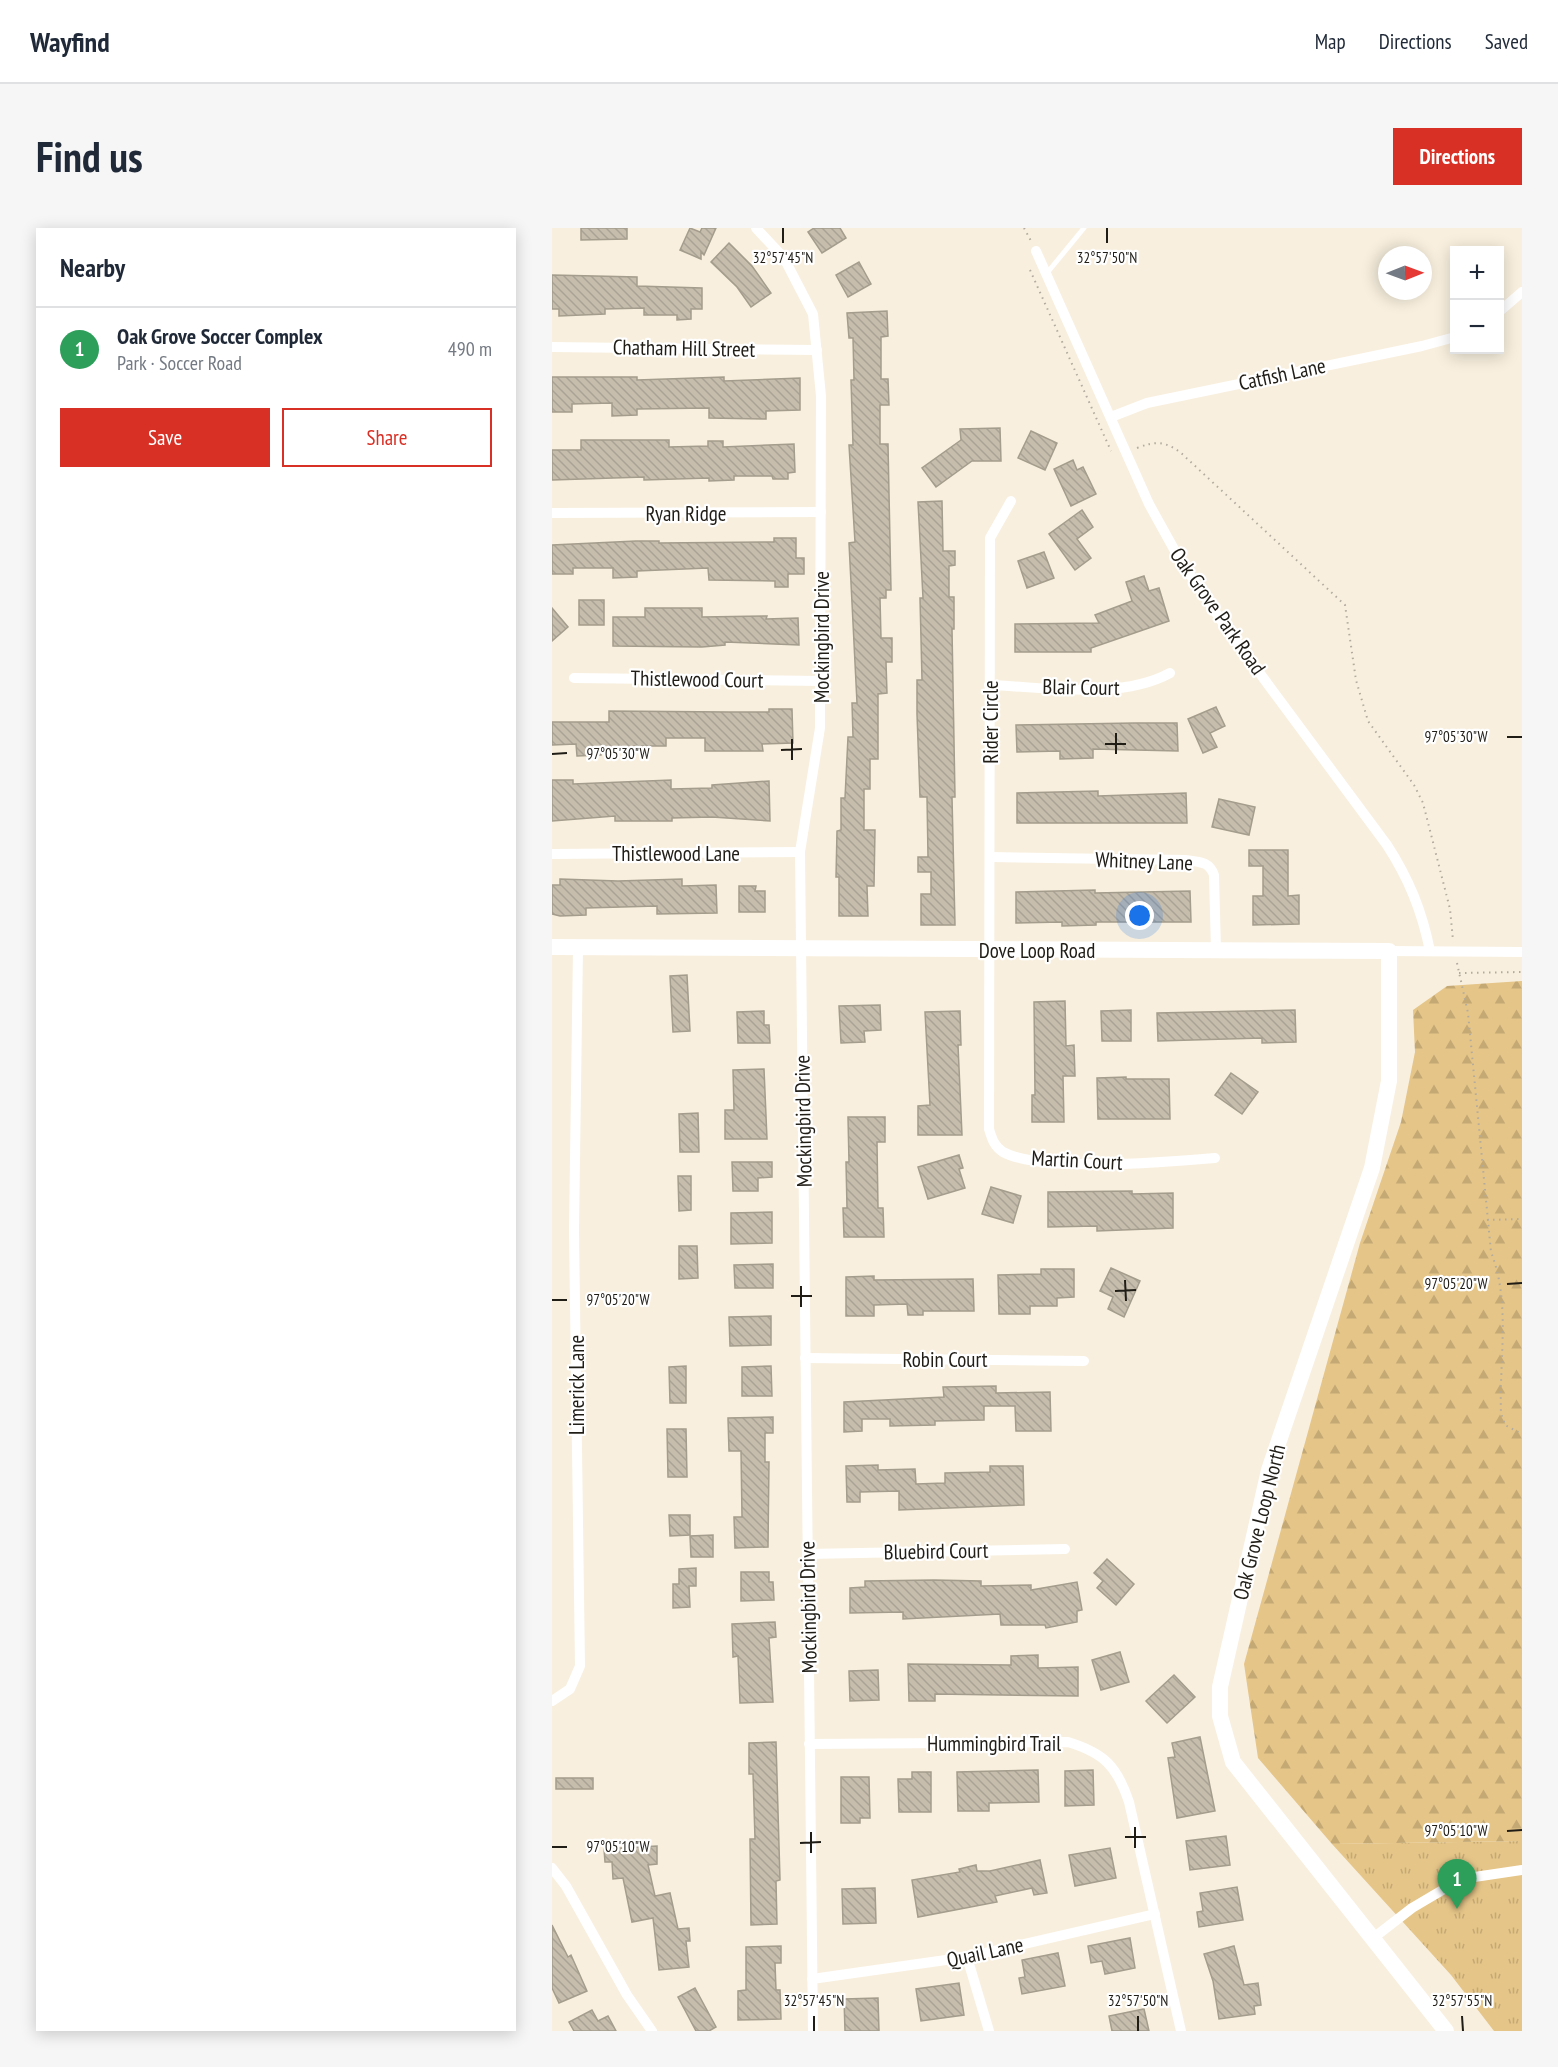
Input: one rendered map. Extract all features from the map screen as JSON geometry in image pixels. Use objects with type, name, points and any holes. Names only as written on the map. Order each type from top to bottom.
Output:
[{"type":"street","name":"Mockingbird Drive","points":[[759,229],[784,258],[813,314],[821,396],[820,728],[800,852],[813,2031]]},
{"type":"street","name":"Oak Grove Park Road","points":[[1036,251],[1149,504],[1180,560],[1227,629],[1343,783],[1408,879],[1424,917],[1430,951]]},
{"type":"street","points":[[1504,308],[1522,292]]},
{"type":"street","name":"Catfish Lane","points":[[1111,417],[1147,403],[1450,338]]},
{"type":"street","name":"Chatham Hill Street","points":[[552,347],[817,350]]},
{"type":"street","name":"Rider Circle","points":[[988,949],[991,857],[990,538],[1011,501]]},
{"type":"street","name":"Ryan Ridge","points":[[552,513],[821,512]]},
{"type":"street","name":"Blair Court","points":[[989,685],[1109,689],[1152,683],[1170,673]]},
{"type":"street","name":"Thistlewood Court","points":[[574,678],[820,681]]},
{"type":"street","name":"Thistlewood Lane","points":[[552,854],[800,852]]},
{"type":"street","name":"Whitney Lane","points":[[991,857],[1185,860],[1205,863],[1211,867],[1214,875],[1216,950]]},
{"type":"street","name":"Dove Loop Road","points":[[552,948],[1522,952]]},
{"type":"street","name":"Limerick Lane","points":[[552,1701],[570,1689],[580,1666],[574,1231],[578,948]]},
{"type":"street","name":"Martin Court","points":[[988,949],[987,1107],[993,1143],[1013,1156],[1048,1162],[1152,1163],[1215,1158]]},
{"type":"street","name":"Oak Grove Loop North","points":[[1389,951],[1389,1081],[1380,1133],[1372,1168],[1269,1470],[1220,1687],[1220,1716],[1233,1762],[1446,2031]]},
{"type":"street","name":"Robin Court","points":[[805,1358],[1084,1361]]},
{"type":"street","name":"Bluebird Court","points":[[807,1554],[1065,1549]]},
{"type":"street","name":"Hummingbird Trail","points":[[809,1744],[1068,1742],[1092,1749],[1113,1767],[1124,1785],[1181,2031]]},
{"type":"street","points":[[552,1868],[566,1886],[627,1995],[652,2031]]},
{"type":"street","points":[[1372,1939],[1412,1908],[1461,1879],[1522,1870]]},
{"type":"street","name":"Quail Lane","points":[[812,1979],[967,1958],[1155,1914]]},
{"type":"street","points":[[967,1958],[990,2031]]},
{"type":"lane","points":[[1047,273],[1084,228]]},
{"type":"path","points":[[1459,973],[1522,972]]},
{"type":"path","points":[[1487,1220],[1522,1219]]},
{"type":"green space","points":[[1522,981],[1522,1841],[1332,1844],[1258,1758],[1244,1664],[1360,1243],[1401,1122],[1415,1052],[1413,1010],[1447,986]]},
{"type":"green space","points":[[1522,1841],[1522,2031],[1494,2031],[1451,1975],[1332,1844]]},
{"type":"building","points":[[581,228],[627,228],[627,239],[581,240]]},
{"type":"building","points":[[690,228],[700,232],[702,228],[716,228],[704,255],[701,252],[701,259],[680,250]]},
{"type":"building","points":[[814,228],[840,228],[846,238],[822,253],[808,232]]},
{"type":"building","points":[[729,243],[752,266],[771,293],[751,307],[737,287],[711,262]]},
{"type":"building","points":[[859,262],[871,284],[848,297],[836,275]]},
{"type":"building","points":[[552,275],[637,277],[637,286],[702,288],[702,309],[691,309],[691,319],[677,320],[677,315],[644,315],[644,308],[605,309],[605,314],[559,316],[559,309],[552,309]]},
{"type":"building","points":[[887,311],[888,336],[881,337],[881,379],[888,379],[889,405],[880,405],[880,444],[888,444],[891,590],[886,590],[886,598],[880,598],[881,638],[892,638],[892,662],[886,662],[887,693],[878,694],[878,759],[870,759],[870,789],[864,789],[864,830],[875,830],[874,886],[867,886],[868,916],[839,916],[839,877],[836,877],[837,831],[841,830],[841,798],[845,798],[848,737],[853,737],[852,703],[857,703],[849,543],[855,542],[849,445],[853,445],[851,380],[854,380],[853,338],[849,338],[847,313]]},
{"type":"building","points":[[552,377],[637,377],[637,380],[724,377],[724,381],[800,378],[800,410],[766,411],[766,419],[709,418],[709,408],[637,409],[637,415],[612,416],[612,403],[572,404],[572,412],[552,412]]},
{"type":"building","points":[[1000,428],[1001,461],[972,461],[936,487],[922,468],[961,440],[960,429]]},
{"type":"building","points":[[1031,431],[1057,443],[1045,470],[1018,458]]},
{"type":"building","points":[[581,440],[669,440],[669,447],[708,446],[708,441],[723,441],[723,447],[794,444],[795,472],[788,473],[788,479],[773,479],[772,476],[734,476],[734,480],[709,481],[709,478],[644,480],[644,477],[552,480],[552,450],[581,450]]},
{"type":"building","points":[[1073,460],[1077,470],[1083,467],[1096,494],[1071,506],[1054,469]]},
{"type":"building","points":[[942,501],[943,551],[955,551],[955,565],[949,566],[949,597],[954,597],[954,629],[952,629],[955,797],[952,797],[955,925],[921,925],[921,894],[931,894],[931,872],[918,872],[918,857],[928,857],[927,797],[920,797],[917,714],[917,680],[922,680],[920,598],[923,598],[918,502]]},
{"type":"building","points":[[1082,510],[1093,527],[1077,539],[1091,558],[1075,570],[1049,534]]},
{"type":"building","points":[[774,538],[796,538],[796,558],[804,558],[804,574],[788,574],[788,587],[775,587],[775,581],[709,580],[708,568],[637,571],[637,577],[613,578],[613,568],[573,568],[573,574],[552,574],[552,545],[636,541],[659,541],[659,543],[774,542]]},
{"type":"building","points":[[1044,552],[1054,578],[1027,588],[1018,561]]},
{"type":"building","points":[[1144,576],[1149,591],[1159,588],[1169,621],[1091,648],[1091,652],[1015,652],[1015,624],[1099,623],[1095,615],[1132,601],[1126,582]]},
{"type":"building","points":[[579,600],[604,600],[604,625],[579,625]]},
{"type":"building","points":[[552,608],[568,627],[552,641]]},
{"type":"building","points":[[645,608],[702,608],[702,617],[798,618],[799,645],[725,642],[725,645],[702,647],[613,646],[613,617],[645,617]]},
{"type":"building","points":[[1216,707],[1225,726],[1210,733],[1217,747],[1203,753],[1188,719]]},
{"type":"building","points":[[769,709],[792,709],[793,743],[762,744],[763,751],[705,751],[705,738],[666,738],[666,746],[634,746],[634,750],[601,750],[601,755],[577,756],[576,744],[552,745],[552,722],[609,722],[609,711],[769,712]]},
{"type":"building","points":[[1177,723],[1178,751],[1093,749],[1093,758],[1060,759],[1060,751],[1017,752],[1016,725]]},
{"type":"building","points":[[552,780],[573,780],[573,784],[671,780],[671,789],[712,788],[712,785],[769,781],[770,821],[712,817],[672,818],[672,821],[615,821],[615,816],[552,821]]},
{"type":"building","points":[[1098,791],[1098,796],[1186,793],[1187,823],[1017,823],[1017,793]]},
{"type":"building","points":[[1219,799],[1255,807],[1249,835],[1212,827]]},
{"type":"building","points":[[1249,850],[1288,850],[1288,896],[1299,895],[1299,924],[1253,925],[1253,896],[1263,896],[1263,866],[1249,866]]},
{"type":"building","points":[[560,879],[618,881],[682,879],[682,886],[716,885],[717,913],[657,914],[657,906],[586,908],[586,915],[560,916],[552,914],[552,885],[560,885]]},
{"type":"building","points":[[739,886],[756,886],[755,891],[765,891],[765,912],[739,912]]},
{"type":"building","points":[[1095,890],[1095,893],[1190,891],[1191,922],[1096,922],[1096,925],[1062,926],[1062,922],[1016,923],[1016,892]]},
{"type":"building","points":[[687,975],[690,1031],[673,1032],[670,976]]},
{"type":"building","points":[[1065,1001],[1066,1046],[1074,1045],[1075,1076],[1063,1076],[1064,1122],[1032,1122],[1032,1095],[1035,1095],[1034,1002]]},
{"type":"building","points":[[880,1005],[881,1030],[864,1031],[865,1042],[841,1043],[839,1006]]},
{"type":"building","points":[[1131,1010],[1131,1041],[1102,1041],[1101,1011]]},
{"type":"building","points":[[1295,1010],[1296,1042],[1262,1043],[1262,1038],[1158,1041],[1157,1013]]},
{"type":"building","points":[[764,1011],[764,1025],[769,1025],[770,1043],[738,1043],[737,1012]]},
{"type":"building","points":[[960,1011],[961,1045],[958,1045],[962,1135],[918,1135],[918,1106],[930,1105],[925,1012]]},
{"type":"building","points":[[764,1069],[767,1139],[725,1139],[725,1110],[734,1110],[733,1070]]},
{"type":"building","points":[[1231,1073],[1258,1092],[1242,1114],[1215,1095]]},
{"type":"building","points":[[1126,1077],[1126,1079],[1169,1079],[1170,1119],[1098,1119],[1097,1078]]},
{"type":"building","points":[[698,1113],[699,1152],[680,1152],[679,1114]]},
{"type":"building","points":[[848,1117],[885,1117],[885,1142],[877,1142],[878,1208],[883,1208],[884,1237],[844,1237],[843,1208],[847,1208],[846,1162],[849,1162]]},
{"type":"building","points":[[959,1155],[963,1168],[959,1169],[965,1188],[928,1199],[918,1167]]},
{"type":"building","points":[[732,1162],[772,1162],[772,1177],[758,1178],[758,1191],[733,1191]]},
{"type":"building","points":[[678,1176],[691,1176],[691,1210],[679,1211]]},
{"type":"building","points":[[991,1187],[1021,1196],[1013,1223],[982,1214]]},
{"type":"building","points":[[1132,1191],[1132,1194],[1173,1193],[1173,1228],[1097,1231],[1097,1226],[1048,1227],[1048,1192]]},
{"type":"building","points":[[772,1212],[772,1243],[731,1244],[731,1213]]},
{"type":"building","points":[[679,1246],[697,1246],[698,1278],[679,1279]]},
{"type":"building","points":[[773,1264],[773,1288],[735,1288],[734,1265]]},
{"type":"building","points":[[1111,1268],[1140,1281],[1124,1317],[1108,1309],[1113,1297],[1100,1291]]},
{"type":"building","points":[[1041,1269],[1074,1269],[1074,1297],[1057,1298],[1057,1306],[1030,1306],[1030,1314],[999,1314],[998,1275],[1041,1274]]},
{"type":"building","points":[[874,1276],[874,1280],[973,1279],[974,1311],[923,1311],[923,1315],[908,1315],[907,1304],[874,1305],[874,1316],[846,1316],[846,1277]]},
{"type":"building","points":[[771,1316],[771,1345],[730,1346],[729,1317]]},
{"type":"building","points":[[686,1366],[686,1403],[670,1403],[669,1367]]},
{"type":"building","points":[[771,1366],[772,1396],[742,1396],[742,1367]]},
{"type":"building","points":[[996,1386],[996,1393],[1050,1392],[1051,1431],[1016,1431],[1015,1406],[984,1406],[984,1420],[935,1421],[935,1425],[890,1426],[890,1419],[862,1419],[862,1431],[844,1432],[844,1402],[944,1397],[943,1387]]},
{"type":"building","points":[[773,1417],[773,1433],[765,1433],[765,1462],[769,1462],[768,1547],[735,1548],[734,1517],[742,1517],[741,1451],[729,1451],[728,1418]]},
{"type":"building","points":[[667,1429],[686,1429],[687,1477],[668,1477]]},
{"type":"building","points":[[878,1465],[878,1470],[915,1469],[916,1484],[945,1483],[945,1473],[990,1472],[990,1466],[1023,1466],[1024,1505],[899,1510],[899,1491],[860,1492],[860,1502],[847,1502],[846,1466]]},
{"type":"building","points":[[669,1515],[690,1515],[690,1535],[670,1536]]},
{"type":"building","points":[[713,1535],[713,1557],[691,1557],[690,1536]]},
{"type":"building","points":[[1107,1559],[1134,1584],[1116,1605],[1097,1588],[1103,1581],[1094,1573]]},
{"type":"building","points":[[696,1568],[696,1586],[689,1586],[690,1607],[673,1608],[673,1584],[679,1584],[679,1569]]},
{"type":"building","points":[[741,1572],[769,1572],[769,1582],[773,1582],[774,1600],[741,1601]]},
{"type":"building","points":[[865,1581],[981,1581],[981,1586],[1031,1585],[1031,1590],[1077,1582],[1082,1610],[1077,1611],[1077,1622],[1046,1628],[1045,1625],[1001,1625],[1000,1614],[903,1619],[903,1612],[850,1613],[850,1588],[865,1587]]},
{"type":"building","points":[[775,1622],[776,1637],[769,1638],[773,1702],[740,1703],[738,1656],[733,1657],[732,1624]]},
{"type":"building","points":[[1120,1652],[1129,1682],[1101,1690],[1092,1660]]},
{"type":"building","points":[[1038,1655],[1038,1668],[1078,1667],[1078,1696],[935,1694],[935,1701],[909,1701],[908,1664],[1011,1665],[1011,1656]]},
{"type":"building","points":[[878,1670],[879,1700],[850,1701],[849,1671]]},
{"type":"building","points":[[1174,1675],[1195,1697],[1167,1723],[1146,1701]]},
{"type":"building","points":[[1200,1737],[1215,1811],[1177,1818],[1168,1758],[1175,1757],[1172,1743]]},
{"type":"building","points":[[776,1742],[780,1880],[776,1881],[777,1924],[751,1925],[750,1839],[755,1839],[753,1774],[749,1774],[749,1743]]},
{"type":"building","points":[[1038,1770],[1039,1802],[989,1803],[989,1811],[958,1811],[957,1772]]},
{"type":"building","points":[[1093,1770],[1094,1805],[1065,1806],[1065,1771]]},
{"type":"building","points":[[912,1772],[931,1772],[931,1812],[899,1812],[898,1779],[912,1779]]},
{"type":"building","points":[[841,1777],[869,1777],[870,1818],[860,1818],[860,1823],[841,1823]]},
{"type":"building","points":[[556,1778],[593,1778],[593,1789],[556,1789]]},
{"type":"building","points":[[1226,1836],[1230,1865],[1190,1870],[1186,1841]]},
{"type":"building","points":[[657,1846],[657,1864],[648,1865],[655,1896],[670,1893],[678,1929],[689,1928],[690,1941],[686,1941],[689,1967],[659,1970],[653,1918],[632,1922],[623,1878],[613,1879],[612,1862],[605,1862],[604,1849]]},
{"type":"building","points":[[1110,1848],[1116,1878],[1075,1886],[1069,1855]]},
{"type":"building","points":[[1040,1860],[1047,1893],[1034,1895],[1032,1888],[995,1896],[997,1902],[918,1917],[912,1880],[960,1872],[959,1869],[976,1865],[977,1871],[990,1871]]},
{"type":"building","points":[[1237,1887],[1243,1920],[1199,1927],[1197,1912],[1203,1911],[1200,1893]]},
{"type":"building","points":[[875,1888],[876,1923],[843,1924],[842,1889]]},
{"type":"building","points":[[552,1925],[568,1957],[571,1955],[587,1991],[559,2003],[552,1988]]},
{"type":"building","points":[[1130,1938],[1135,1968],[1105,1974],[1102,1961],[1091,1963],[1088,1946]]},
{"type":"building","points":[[781,1946],[781,1963],[775,1963],[776,1990],[780,1990],[781,2019],[738,2020],[738,1991],[746,1990],[746,1947]]},
{"type":"building","points":[[1234,1946],[1244,1985],[1258,1983],[1261,2005],[1254,2006],[1255,2014],[1219,2019],[1213,1981],[1204,1954]]},
{"type":"building","points":[[1058,1953],[1065,1986],[1022,1994],[1019,1978],[1025,1977],[1022,1960]]},
{"type":"building","points":[[959,1983],[964,2015],[921,2021],[916,1989]]},
{"type":"building","points":[[695,1988],[716,2027],[709,2031],[696,2031],[678,1997]]},
{"type":"building","points":[[878,1998],[879,2031],[845,2031],[844,1999]]},
{"type":"building","points":[[1144,2009],[1149,2031],[1112,2031],[1109,2016]]},
{"type":"building","points":[[592,2010],[598,2021],[608,2016],[616,2031],[574,2031],[569,2022]]},
{"type":"place","name":"Oak Grove Soccer Complex","points":[[1457,1909]]}]
